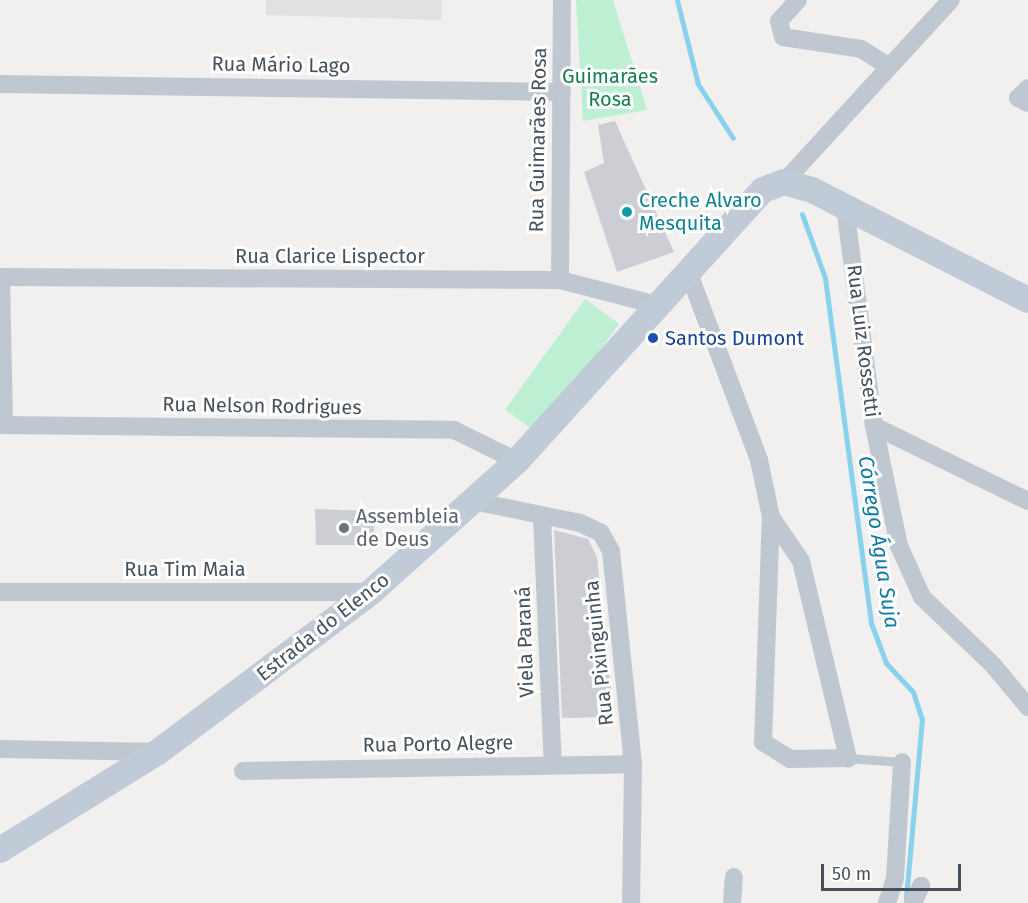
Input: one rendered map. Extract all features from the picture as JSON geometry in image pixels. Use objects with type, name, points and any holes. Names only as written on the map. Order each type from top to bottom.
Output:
[{"type":"street","name":"Rua Guimarães Rosa","points":[[560,280],[562,0]]},
{"type":"street","points":[[798,0],[779,21],[783,38],[861,50],[887,64]]},
{"type":"street","points":[[951,0],[887,64],[784,182],[845,207],[1028,300]]},
{"type":"street","name":"Rua Mário Lago","points":[[0,84],[562,92]]},
{"type":"street","points":[[1028,88],[1018,98],[1028,103]]},
{"type":"street","name":"Estrada do Elenco","points":[[0,850],[158,752],[371,592],[517,461],[763,190],[784,182]]},
{"type":"street","name":"Rua Luiz Rossetti","points":[[845,207],[874,426],[899,546],[914,583],[936,615],[993,665],[1028,707]]},
{"type":"street","points":[[688,271],[759,460],[771,517],[763,742],[790,759],[848,758],[801,561],[771,517]]},
{"type":"street","points":[[0,277],[2,425]]},
{"type":"street","name":"Rua Clarice Lispector","points":[[0,277],[560,280],[657,305]]},
{"type":"street","name":"Rua Nelson Rodrigues","points":[[2,425],[454,430],[517,461]]},
{"type":"street","points":[[874,426],[1028,501]]},
{"type":"street","name":"Rua Pixinguinha","points":[[473,501],[580,523],[601,533],[611,551],[633,764],[631,903]]},
{"type":"street","name":"Viela Paraná","points":[[542,517],[553,764]]},
{"type":"street","name":"Rua Tim Maia","points":[[0,592],[371,592]]},
{"type":"street","points":[[0,749],[158,752]]},
{"type":"street","points":[[887,903],[895,878],[902,762]]},
{"type":"street","name":"Rua Porto Alegre","points":[[243,771],[633,764]]},
{"type":"street","points":[[732,903],[734,877]]},
{"type":"street","points":[[913,903],[921,886]]},
{"type":"lane","points":[[848,758],[902,762]]},
{"type":"shaded area","points":[[266,0],[442,0],[441,20],[266,15]]},
{"type":"green space","name":"Guimarães Rosa","points":[[576,0],[613,0],[647,110],[583,121]]},
{"type":"green space","points":[[585,299],[619,324],[552,415],[532,429],[505,410]]},
{"type":"building","name":"Creche Alvaro Mesquita","points":[[615,121],[674,252],[617,272],[584,172],[604,163],[598,125]]},
{"type":"building","name":"Assembleia de Deus","points":[[315,509],[373,511],[375,545],[316,545]]},
{"type":"building","points":[[554,530],[588,539],[597,557],[614,717],[562,718]]},
{"type":"waterway","name":"Córrego Água Suja","points":[[677,0],[698,84],[733,138]]},
{"type":"waterway","name":"Córrego Água Suja","points":[[802,214],[825,278],[871,623],[886,663],[913,692],[922,719],[906,900]]},
{"type":"place","name":"Creche Alvaro Mesquita","points":[[627,212]]},
{"type":"place","name":"Santos Dumont","points":[[653,338]]},
{"type":"place","name":"Assembleia de Deus","points":[[344,528]]}]
